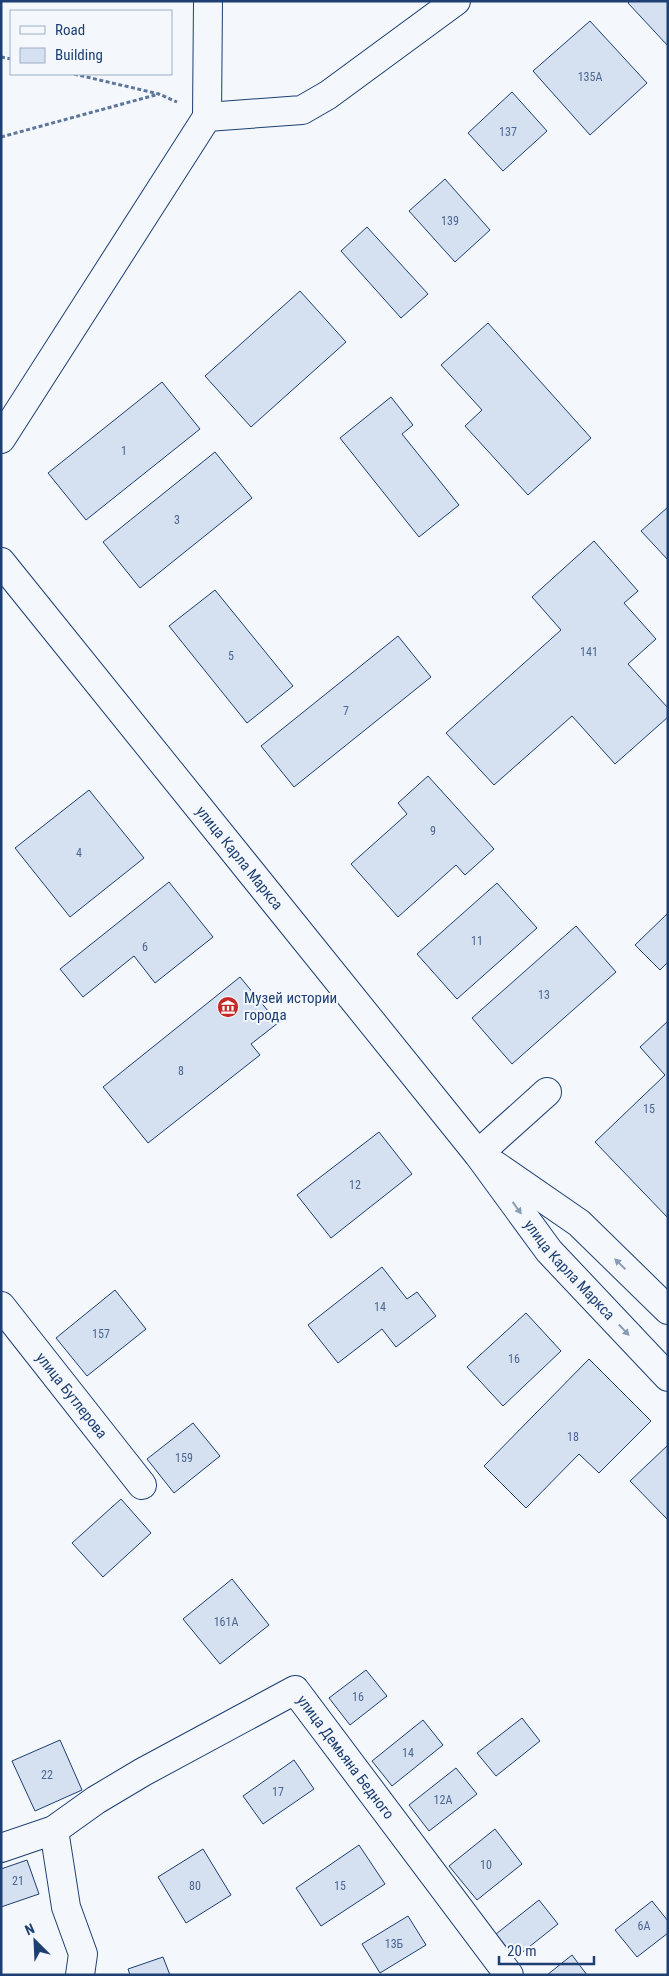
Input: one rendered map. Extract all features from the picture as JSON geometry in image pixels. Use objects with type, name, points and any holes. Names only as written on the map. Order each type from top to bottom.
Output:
[{"type":"street","points":[[1,439],[207,117],[208,1]]},
{"type":"street","points":[[207,117],[302,110],[328,95],[456,1]]},
{"type":"street","name":"улица Карла Маркса","points":[[1,562],[478,1154],[549,1251],[668,1377]]},
{"type":"street","points":[[478,1154],[547,1092]]},
{"type":"street","name":"улица Карла Маркса","points":[[478,1154],[579,1224],[668,1310]]},
{"type":"street","points":[[549,1251],[579,1224]]},
{"type":"street","name":"улица Бутлерова","points":[[1,1306],[142,1484]]},
{"type":"street","name":"улица Демьяна Бедного","points":[[1,1848],[54,1830],[96,1800],[135,1777],[295,1690],[509,1975]]},
{"type":"street","points":[[54,1830],[66,1906],[83,1954],[80,1975]]},
{"type":"path","points":[[78,75],[159,94],[207,117]]},
{"type":"path","points":[[1,137],[159,94]]},
{"type":"building","points":[[630,1],[668,1],[668,46],[628,3]]},
{"type":"building","points":[[590,21],[647,83],[590,135],[533,71]]},
{"type":"building","points":[[512,92],[547,131],[503,171],[468,133]]},
{"type":"building","points":[[445,179],[490,230],[455,262],[409,211]]},
{"type":"building","points":[[367,227],[428,294],[401,318],[341,251]]},
{"type":"building","points":[[300,291],[346,342],[251,427],[205,376]]},
{"type":"building","points":[[488,323],[591,438],[528,495],[465,426],[482,410],[441,365]]},
{"type":"building","points":[[162,382],[200,429],[86,520],[48,473]]},
{"type":"building","points":[[391,397],[413,425],[402,434],[459,505],[419,537],[340,438]]},
{"type":"building","points":[[215,452],[252,498],[140,588],[103,542]]},
{"type":"building","points":[[668,507],[668,560],[641,531]]},
{"type":"building","points":[[594,541],[638,591],[624,603],[656,639],[628,664],[668,708],[668,717],[615,764],[572,716],[494,785],[446,733],[561,630],[532,597]]},
{"type":"building","points":[[215,590],[293,686],[247,723],[169,626]]},
{"type":"building","points":[[398,636],[431,677],[294,787],[261,746]]},
{"type":"building","points":[[428,776],[494,849],[465,875],[456,865],[398,917],[351,864],[407,814],[398,803]]},
{"type":"building","points":[[89,790],[144,858],[70,917],[15,848]]},
{"type":"building","points":[[169,882],[213,937],[155,983],[134,956],[83,997],[60,969]]},
{"type":"building","points":[[497,883],[537,928],[457,999],[417,954]]},
{"type":"building","points":[[668,913],[668,962],[660,970],[635,945]]},
{"type":"building","points":[[576,926],[616,972],[512,1064],[472,1018]]},
{"type":"building","points":[[240,977],[278,1023],[251,1044],[260,1055],[148,1143],[103,1087]]},
{"type":"building","points":[[668,1021],[668,1218],[595,1142],[665,1075],[640,1047]]},
{"type":"building","points":[[379,1132],[412,1174],[331,1238],[297,1195]]},
{"type":"building","points":[[382,1267],[407,1299],[417,1292],[436,1316],[396,1347],[382,1329],[338,1363],[308,1325]]},
{"type":"building","points":[[115,1290],[146,1329],[87,1376],[56,1338]]},
{"type":"building","points":[[526,1313],[561,1351],[503,1406],[467,1367]]},
{"type":"building","points":[[589,1359],[651,1421],[599,1473],[579,1454],[526,1508],[484,1466]]},
{"type":"building","points":[[193,1423],[220,1456],[174,1493],[147,1459]]},
{"type":"building","points":[[668,1445],[668,1520],[630,1481]]},
{"type":"building","points":[[121,1499],[151,1533],[103,1577],[72,1543]]},
{"type":"building","points":[[232,1579],[269,1625],[220,1664],[183,1619]]},
{"type":"building","points":[[366,1670],[387,1696],[350,1725],[329,1698]]},
{"type":"building","points":[[522,1718],[540,1741],[496,1776],[477,1753]]},
{"type":"building","points":[[423,1720],[443,1745],[392,1786],[372,1761]]},
{"type":"building","points":[[60,1740],[82,1790],[35,1811],[12,1761]]},
{"type":"building","points":[[294,1760],[314,1789],[263,1824],[243,1796]]},
{"type":"building","points":[[456,1768],[477,1794],[429,1831],[409,1805]]},
{"type":"building","points":[[495,1829],[522,1864],[477,1900],[449,1866]]},
{"type":"building","points":[[359,1845],[385,1884],[321,1926],[296,1888]]},
{"type":"building","points":[[203,1849],[231,1895],[186,1923],[158,1877]]},
{"type":"building","points":[[27,1860],[39,1894],[1,1907],[1,1869]]},
{"type":"building","points":[[539,1900],[558,1924],[515,1958],[496,1934]]},
{"type":"building","points":[[652,1901],[668,1921],[668,1933],[637,1957],[615,1930]]},
{"type":"building","points":[[408,1916],[426,1945],[380,1973],[362,1944]]},
{"type":"building","points":[[572,1955],[587,1975],[547,1975]]},
{"type":"building","points":[[163,1957],[170,1975],[130,1975],[128,1969]]},
{"type":"place","name":"Музей истории города","points":[[228,1007]]}]
